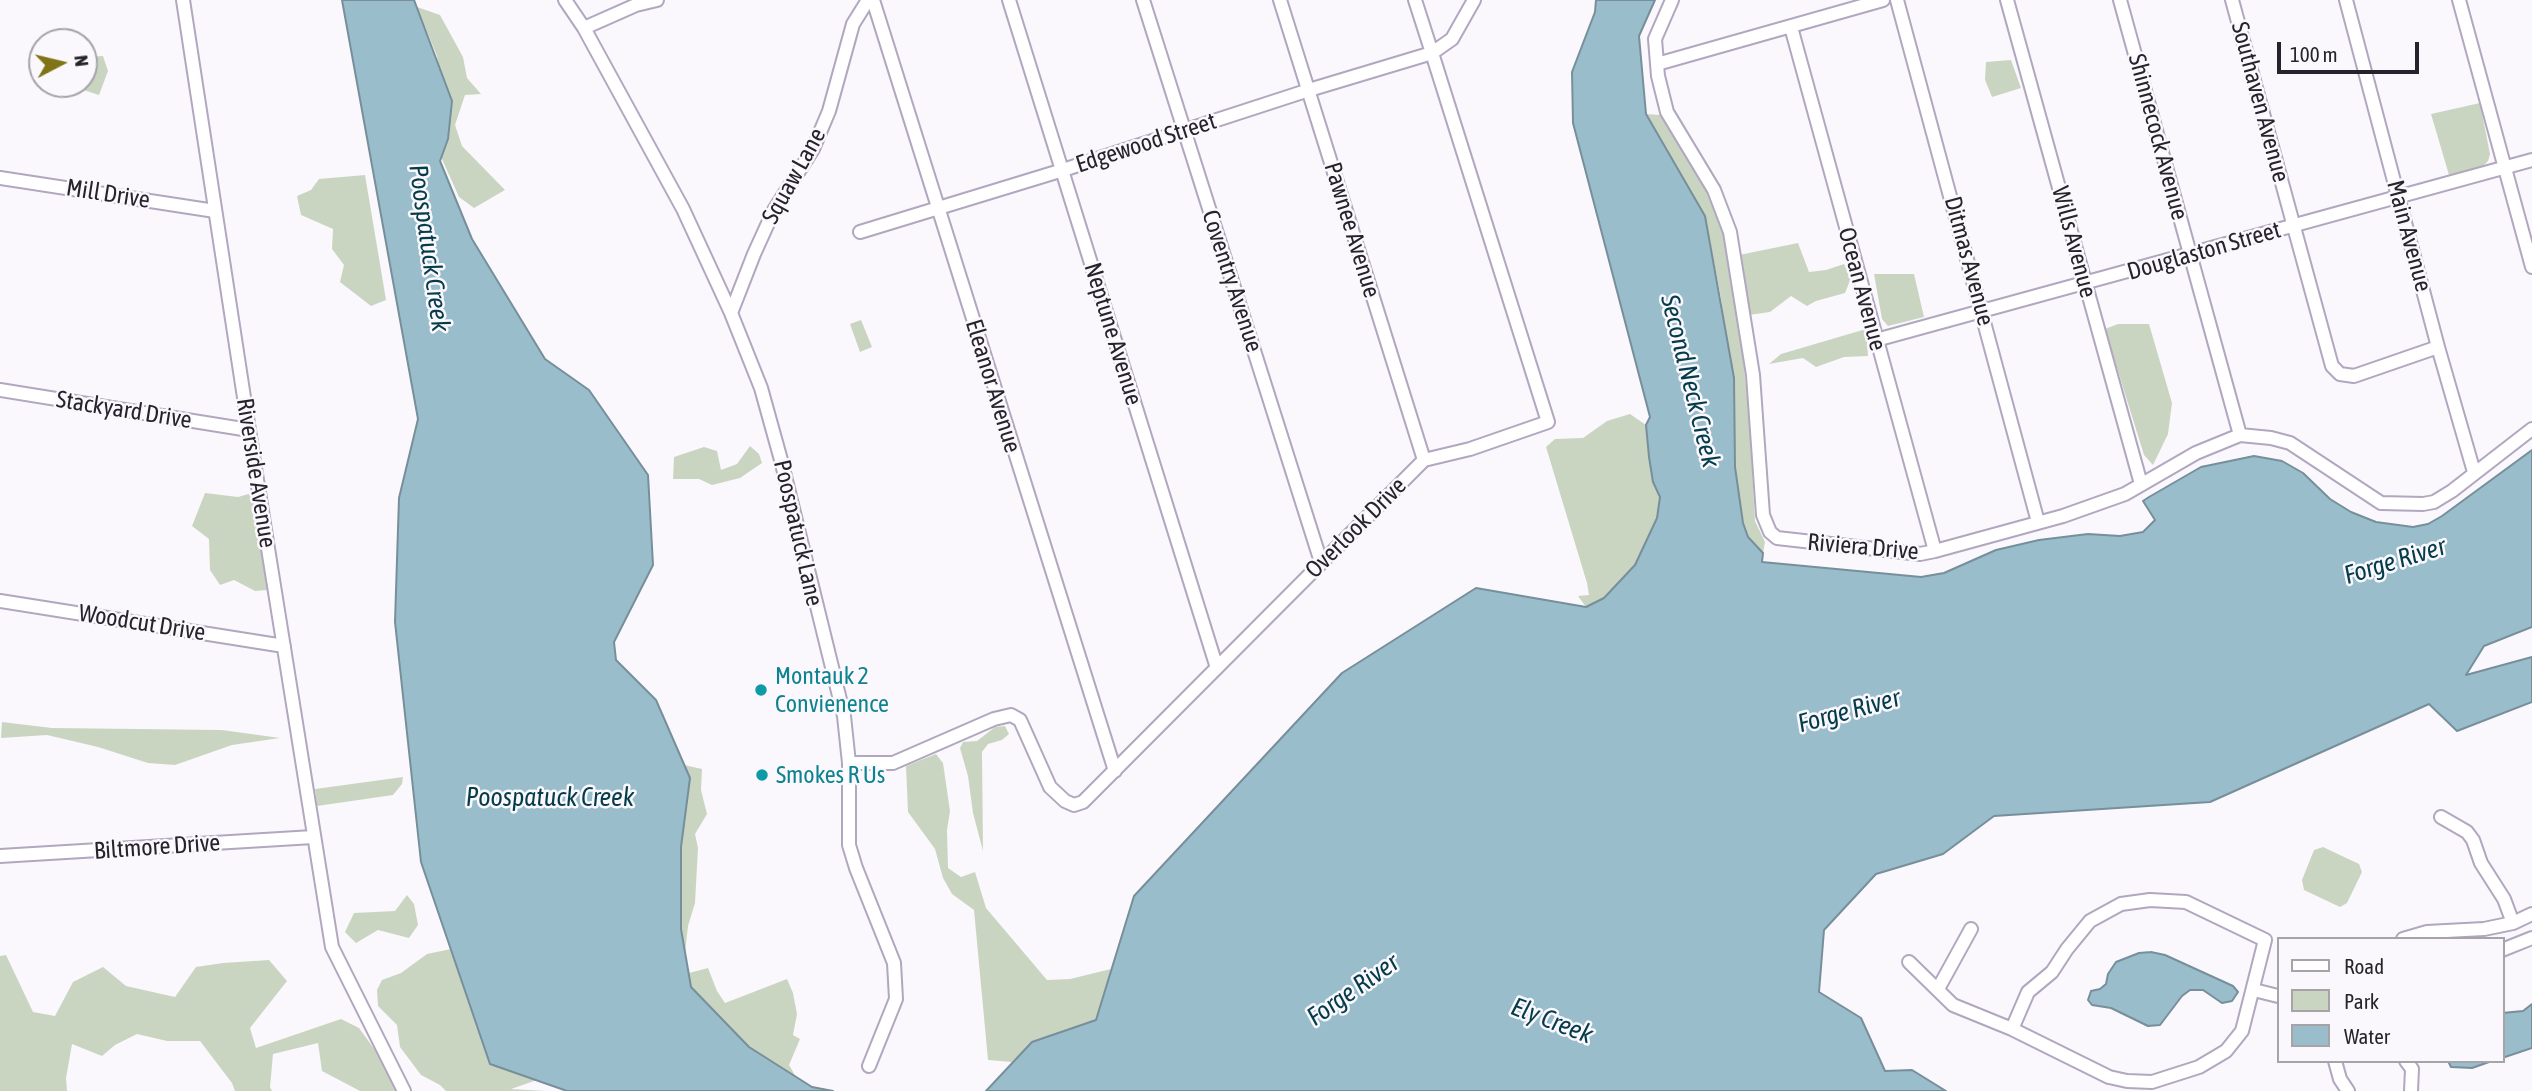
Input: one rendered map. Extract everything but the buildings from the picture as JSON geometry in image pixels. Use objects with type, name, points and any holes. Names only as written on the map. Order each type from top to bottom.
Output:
[{"type":"street","name":"Riverside Avenue","points":[[183,0],[332,947],[404,1091]]},
{"type":"street","name":"Poospatuck Lane","points":[[565,0],[584,28],[685,211],[761,388],[844,716],[849,763],[849,845],[894,963],[896,999],[869,1066]]},
{"type":"street","points":[[584,28],[636,5],[657,0]]},
{"type":"street","name":"Eleanor Avenue","points":[[871,0],[1115,771]]},
{"type":"street","name":"Squaw Lane","points":[[731,313],[774,209],[813,149],[829,111],[853,24],[871,0]]},
{"type":"street","name":"Neptune Avenue","points":[[1009,0],[1217,668]]},
{"type":"street","name":"Coventry Avenue","points":[[1143,0],[1321,562]]},
{"type":"street","name":"Pawnee Avenue","points":[[1280,0],[1424,460]]},
{"type":"street","points":[[1415,0],[1432,53],[1452,39],[1474,0]]},
{"type":"street","name":"Riviera Drive","points":[[1672,0],[1655,39],[1657,64],[1667,113],[1714,190],[1730,232],[1753,375],[1763,515],[1770,532],[1777,538],[1920,554],[1935,551],[2063,516],[2125,494],[2196,453],[2240,435],[2290,443],[2381,503],[2411,505],[2434,502],[2532,429]]},
{"type":"street","points":[[1657,64],[1884,0]]},
{"type":"street","name":"Ditmas Avenue","points":[[1897,0],[2038,522]]},
{"type":"street","name":"Wills Avenue","points":[[2007,0],[2141,484]]},
{"type":"street","name":"Shinnecock Avenue","points":[[2120,0],[2240,435]]},
{"type":"street","name":"Southaven Avenue","points":[[2232,0],[2332,366],[2340,374],[2354,376],[2438,347]]},
{"type":"street","name":"Main Avenue","points":[[2346,0],[2474,472]]},
{"type":"street","points":[[2459,0],[2532,267]]},
{"type":"street","name":"Ocean Avenue","points":[[1791,27],[1935,551]]},
{"type":"street","name":"Edgewood Street","points":[[860,232],[1432,53]]},
{"type":"street","name":"Overlook Drive","points":[[849,763],[893,763],[994,719],[1011,715],[1020,720],[1050,787],[1065,801],[1074,805],[1083,802],[1424,460],[1470,449],[1548,422],[1432,53]]},
{"type":"street","name":"Douglaston Street","points":[[1876,340],[2532,160]]},
{"type":"street","name":"Mill Drive","points":[[0,178],[215,211]]},
{"type":"street","name":"Stackyard Drive","points":[[0,390],[249,430]]},
{"type":"street","name":"Woodcut Drive","points":[[0,601],[285,646]]},
{"type":"street","points":[[2441,817],[2467,832],[2473,840],[2481,863],[2504,899],[2513,923]]},
{"type":"street","name":"Biltmore Drive","points":[[0,856],[313,837]]},
{"type":"street","points":[[1909,962],[1953,1005],[2012,1029],[2109,1077],[2152,1082],[2199,1067],[2226,1051],[2242,1031],[2265,940],[2186,902],[2150,900],[2121,904],[2091,921],[2067,948],[2052,972],[2028,992],[2012,1029]]},
{"type":"street","points":[[2410,937],[2427,932],[2484,929],[2513,923],[2532,914]]},
{"type":"street","points":[[1938,989],[1971,929]]},
{"type":"street","points":[[2504,949],[2532,938]]},
{"type":"street","points":[[2254,989],[2276,995]]},
{"type":"street","points":[[2336,1063],[2340,1079],[2348,1091]]},
{"type":"street","points":[[2408,1063],[2412,1069],[2411,1091]]},
{"type":"green space","points":[[417,7],[440,15],[463,57],[467,78],[481,94],[465,95],[455,125],[462,146],[505,190],[474,208],[459,197],[441,157],[448,139],[437,56]]},
{"type":"green space","points":[[98,56],[103,56],[108,71],[99,95],[98,95]]},
{"type":"green space","points":[[2011,60],[2021,88],[1992,97],[1985,80],[1986,62]]},
{"type":"green space","points":[[2480,103],[2490,154],[2488,161],[2482,167],[2449,175],[2431,114]]},
{"type":"green space","points":[[1646,114],[1660,115],[1710,194],[1723,232],[1740,328],[1749,415],[1755,521],[1765,542],[1763,553],[1748,537],[1743,523],[1735,467],[1721,298],[1705,216]]},
{"type":"green space","points":[[365,175],[386,300],[371,306],[340,282],[344,265],[332,249],[333,229],[301,215],[297,196],[311,190],[319,179]]},
{"type":"green space","points":[[1798,243],[1809,272],[1844,264],[1851,278],[1845,293],[1807,306],[1791,296],[1770,312],[1749,315],[1739,255]]},
{"type":"green space","points":[[1874,274],[1914,274],[1924,317],[1888,326],[1882,319]]},
{"type":"green space","points":[[861,320],[872,347],[860,352],[850,324]]},
{"type":"green space","points":[[2118,324],[2149,324],[2172,403],[2168,434],[2153,465],[2144,455],[2105,329]]},
{"type":"green space","points":[[1866,329],[1868,356],[1844,357],[1816,367],[1803,358],[1769,364],[1781,354]]},
{"type":"green space","points":[[1630,414],[1646,425],[1653,482],[1660,497],[1657,518],[1635,565],[1604,598],[1586,607],[1578,596],[1589,595],[1587,583],[1546,447],[1555,439],[1583,438],[1607,421]]},
{"type":"green space","points":[[750,446],[759,454],[762,463],[740,478],[712,485],[699,479],[673,479],[674,457],[704,447],[717,451],[721,470],[737,464]]},
{"type":"green space","points":[[205,493],[238,497],[252,493],[267,590],[255,591],[234,580],[220,585],[210,570],[209,539],[192,526]]},
{"type":"green space","points":[[2,722],[52,728],[222,730],[280,738],[232,745],[175,765],[148,763],[47,735],[1,738]]},
{"type":"green space","points":[[1005,726],[1009,734],[1002,740],[988,744],[982,752],[983,851],[960,748],[963,742],[977,741],[995,727]]},
{"type":"green space","points":[[936,754],[943,763],[950,811],[947,830],[948,868],[961,877],[975,872],[986,908],[1047,980],[1070,979],[1111,969],[1096,1020],[1032,1042],[1012,1062],[988,1060],[974,910],[952,894],[943,878],[935,849],[908,812],[906,766]]},
{"type":"green space","points":[[684,765],[702,769],[701,790],[707,814],[695,834],[698,848],[695,903],[688,926],[685,953],[681,929],[681,847],[690,778]]},
{"type":"green space","points":[[403,777],[402,784],[393,795],[317,806],[315,789]]},
{"type":"green space","points":[[2323,847],[2359,864],[2362,872],[2347,903],[2340,907],[2304,890],[2302,880],[2314,850]]},
{"type":"green space","points":[[407,895],[414,904],[418,925],[409,938],[378,930],[356,943],[345,932],[354,913],[395,911]]},
{"type":"green space","points":[[451,949],[490,1064],[537,1080],[511,1089],[546,1091],[446,1091],[421,1075],[400,1047],[397,1025],[378,1006],[377,990],[382,980],[401,973],[427,954]]},
{"type":"green space","points":[[6,955],[33,1012],[55,1016],[73,982],[103,967],[126,986],[175,997],[196,967],[269,960],[287,981],[250,1028],[256,1048],[341,1019],[359,1028],[383,1061],[396,1091],[360,1091],[322,1071],[318,1043],[273,1054],[270,1087],[272,1091],[235,1091],[232,1083],[200,1041],[167,1041],[137,1034],[115,1045],[102,1056],[72,1044],[66,1078],[67,1091],[0,1091],[0,956]]},
{"type":"green space","points":[[708,968],[725,1003],[787,979],[797,1014],[793,1035],[800,1039],[789,1065],[796,1077],[749,1047],[691,987],[689,973]]},
{"type":"water","name":"Poospatuck Creek","points":[[342,0],[414,0],[452,101],[448,139],[440,161],[472,239],[545,359],[589,390],[648,475],[653,565],[614,642],[616,660],[656,700],[690,778],[681,847],[681,929],[691,987],[749,1047],[812,1087],[833,1091],[567,1091],[490,1064],[421,862],[395,622],[399,498],[418,419]]},
{"type":"water","points":[[1596,0],[1655,0],[1639,36],[1646,114],[1705,216],[1734,378],[1735,467],[1743,523],[1748,537],[1763,553],[1762,562],[1921,577],[1944,573],[1996,550],[2039,540],[2088,534],[2120,536],[2143,532],[2155,520],[2143,501],[2201,467],[2254,456],[2282,461],[2303,473],[2330,499],[2351,512],[2376,522],[2413,527],[2428,524],[2442,516],[2532,450],[2532,627],[2484,646],[2466,675],[2532,657],[2532,702],[2457,731],[2429,704],[2210,802],[1994,816],[1943,854],[1876,874],[1824,930],[1819,992],[1861,1018],[1885,1071],[1912,1070],[1946,1091],[986,1091],[1032,1042],[1096,1020],[1134,896],[1342,673],[1476,588],[1586,607],[1604,598],[1635,565],[1657,518],[1660,497],[1653,482],[1649,457],[1646,425],[1650,417],[1573,123],[1572,72],[1595,12]]},
{"type":"water","points":[[2139,953],[2165,955],[2233,986],[2238,992],[2232,1001],[2222,1003],[2203,990],[2190,990],[2182,996],[2160,1025],[2148,1026],[2111,1008],[2092,1005],[2088,1000],[2091,991],[2106,984],[2108,974],[2116,962]]},
{"type":"water","points":[[2532,1004],[2532,1048],[2504,1057],[2504,1013],[2523,1011]]},
{"type":"water","points":[[2449,1063],[2486,1063],[2472,1068],[2451,1067]]},
{"type":"place","name":"Montauk 2 Convienence","points":[[761,690]]},
{"type":"place","name":"Smokes R Us","points":[[762,775]]},
{"type":"water label","name":"Second Neck Creek","points":[[1690,381]]},
{"type":"water label","name":"Forge River","points":[[2395,561]]},
{"type":"water label","name":"Forge River","points":[[1849,711]]},
{"type":"water label","name":"Forge River","points":[[1353,990]]},
{"type":"water label","name":"Ely Creek","points":[[1552,1021]]}]
